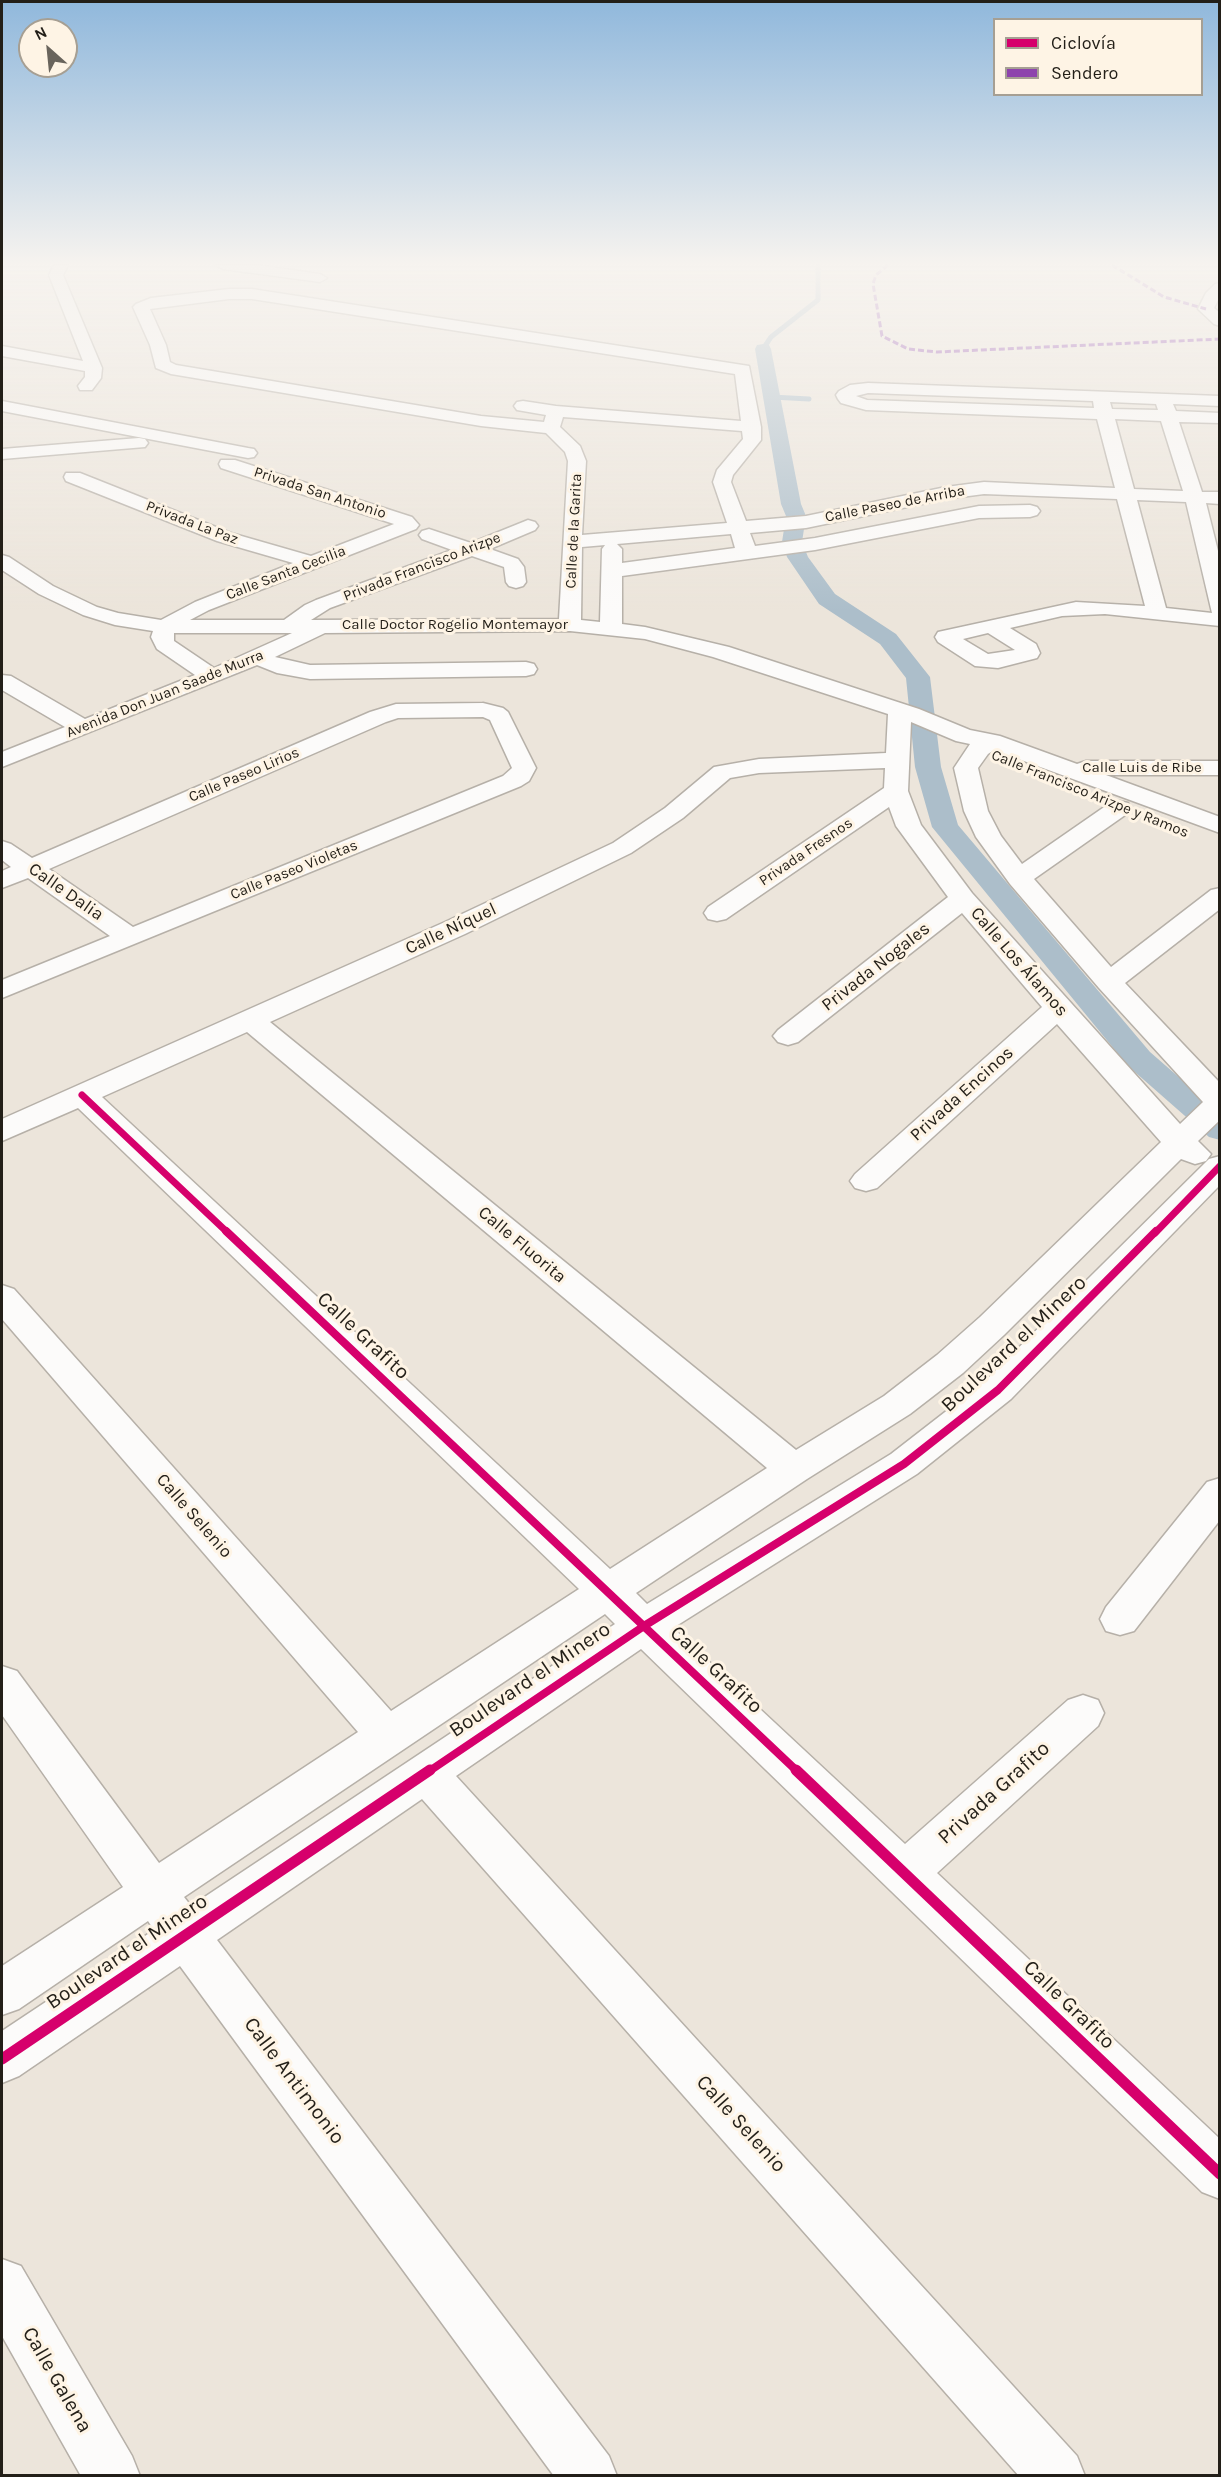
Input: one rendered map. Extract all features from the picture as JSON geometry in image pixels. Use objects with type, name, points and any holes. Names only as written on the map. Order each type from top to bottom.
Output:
[{"type":"street","points":[[86,386],[91,381]]},
{"type":"street","points":[[240,381],[481,421],[553,420],[752,427]]},
{"type":"street","points":[[745,381],[752,440],[724,474],[722,482],[747,553]]},
{"type":"street","points":[[1103,406],[868,388],[856,389],[845,395],[847,399],[866,405],[1166,407],[1220,401]]},
{"type":"street","points":[[509,404],[553,420]]},
{"type":"street","points":[[2,406],[248,453]]},
{"type":"street","points":[[1103,406],[1157,613]]},
{"type":"street","points":[[1166,407],[1220,418]]},
{"type":"street","points":[[1166,407],[1193,497],[1210,520],[1220,609]]},
{"type":"street","name":"Calle de la Garita","points":[[553,420],[574,450],[577,461],[570,626]]},
{"type":"street","points":[[2,454],[180,440]]},
{"type":"street","name":"Privada San Antonio","points":[[228,464],[405,521],[409,525]]},
{"type":"street","name":"Privada La Paz","points":[[73,477],[224,537],[313,563]]},
{"type":"street","name":"Calle Paseo de Arriba","points":[[572,542],[806,522],[974,489],[1005,488],[1220,498]]},
{"type":"street","name":"Calle Paseo de Arriba","points":[[611,571],[815,544],[979,512],[1015,510],[1050,512]]},
{"type":"street","points":[[1108,515],[1155,517]]},
{"type":"street","points":[[1178,518],[1210,520]]},
{"type":"street","name":"Calle Santa Cecilia","points":[[165,627],[202,606],[409,525]]},
{"type":"street","name":"Privada Francisco Arizpe","points":[[322,616],[528,526]]},
{"type":"street","points":[[429,535],[511,563],[514,567],[516,582]]},
{"type":"street","points":[[611,629],[612,540]]},
{"type":"street","name":"Calle Doctor Rogelio Montemayor","points":[[2,561],[46,590],[90,611],[123,620],[165,627],[291,625],[322,616],[611,629],[645,633],[721,652],[906,712]]},
{"type":"street","points":[[992,626],[1028,649],[1029,653],[998,661],[983,661],[946,637],[992,626],[1076,608],[1105,608],[1220,620]]},
{"type":"street","name":"Avenida Don Juan Saade Murra","points":[[2,760],[257,658],[322,616]]},
{"type":"street","points":[[206,626],[236,641],[240,647],[236,667]]},
{"type":"street","points":[[165,627],[162,637],[165,644],[211,676]]},
{"type":"street","points":[[257,658],[285,668],[310,672],[526,669]]},
{"type":"street","points":[[3,681],[82,727]]},
{"type":"street","name":"Calle Paseo Lirios","points":[[2,880],[387,714],[408,710],[472,710],[495,713]]},
{"type":"street","name":"Calle Francisco Arizpe y Ramos","points":[[906,712],[979,742],[1119,808],[1220,845]]},
{"type":"street","name":"Calle Los Álamos","points":[[906,712],[898,760],[896,791],[909,826],[963,899],[991,927],[1058,1008],[1207,1114]]},
{"type":"street","name":"Calle Paseo Violetas","points":[[2,990],[512,781],[520,776],[524,768],[500,717],[495,713]]},
{"type":"street","name":"Calle Francisco Arizpe y Ramos","points":[[979,742],[1064,768],[1220,826]]},
{"type":"street","name":"Calle Los Álamos","points":[[979,742],[966,768],[967,779],[973,800],[989,837],[1019,878],[1109,982],[1207,1114],[1218,1170]]},
{"type":"street","name":"Calle Níquel","points":[[2,1131],[455,928],[622,848],[674,813],[712,778],[723,772],[759,766],[898,760]]},
{"type":"street","name":"Calle Luis de Ribe","points":[[1064,768],[1220,768]]},
{"type":"street","name":"Privada Fresnos","points":[[717,913],[896,791]]},
{"type":"street","points":[[1019,878],[1119,808]]},
{"type":"street","name":"Calle Dalia","points":[[2,849],[129,937]]},
{"type":"street","points":[[1109,982],[1220,896]]},
{"type":"street","name":"Privada Nogales","points":[[788,1036],[963,899]]},
{"type":"street","name":"Privada Encinos","points":[[866,1180],[1058,1008]]},
{"type":"street","name":"Calle Fluorita","points":[[250,1020],[794,1469]]},
{"type":"street","name":"Calle Grafito","points":[[82,1095],[1220,2174]]},
{"type":"street","name":"Boulevard el Minero","points":[[2,1993],[387,1736],[794,1469],[897,1405],[950,1365],[1207,1114]]},
{"type":"street","name":"Boulevard el Minero","points":[[2,2059],[184,1934],[644,1626],[904,1464],[998,1390],[1218,1170]]},
{"type":"street","name":"Calle Selenio","points":[[2,1297],[387,1736]]},
{"type":"street","points":[[1120,1619],[1220,1492]]},
{"type":"street","name":"Calle Antimonio","points":[[2,1683],[184,1934],[589,2475]]},
{"type":"street","name":"Privada Grafito","points":[[905,1873],[1083,1713]]},
{"type":"street","name":"Calle Selenio","points":[[425,1772],[1057,2475]]},
{"type":"street","name":"Calle Galena","points":[[2,2285],[112,2475]]},
{"type":"waterway","points":[[769,381],[791,504],[796,516],[792,542],[798,557],[827,599],[888,639],[918,677],[928,767],[945,827],[1139,1059],[1220,1130]]},
{"type":"waterway","points":[[772,397],[809,399]]},
{"type":"cycle path","points":[[82,1095],[1220,2174]]},
{"type":"cycle path","points":[[2,2059],[644,1626],[904,1464],[998,1390],[1220,1166]]}]
